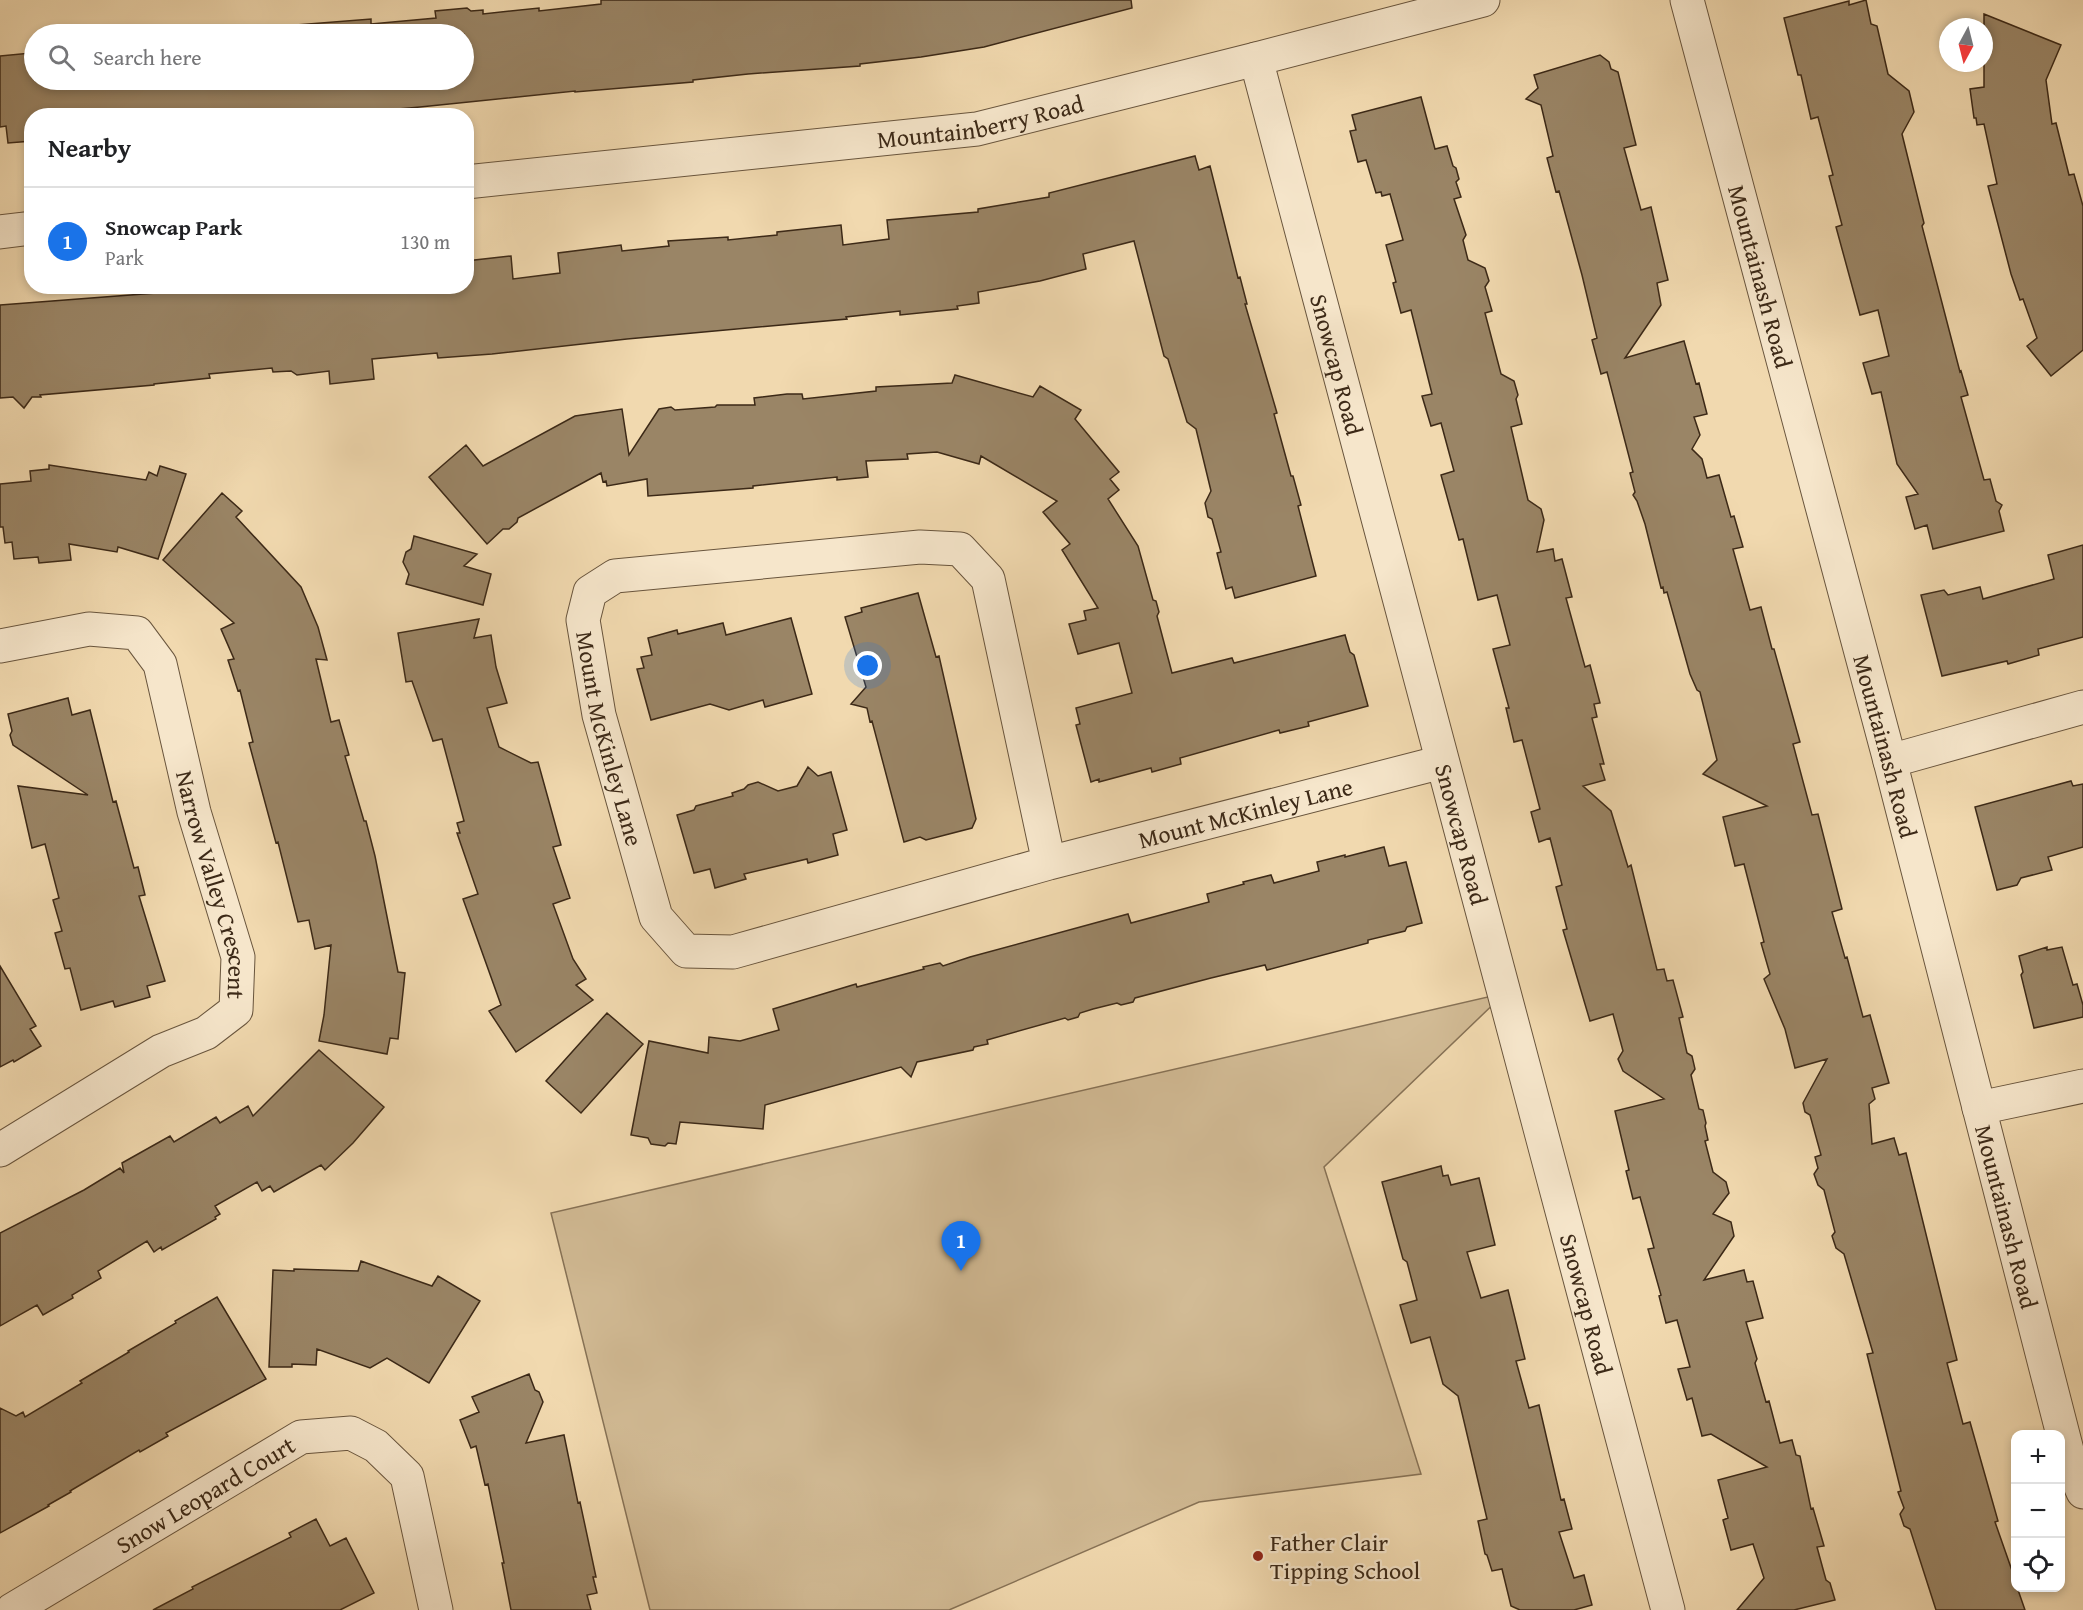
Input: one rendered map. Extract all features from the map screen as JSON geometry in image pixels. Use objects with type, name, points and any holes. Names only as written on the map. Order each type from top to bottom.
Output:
[{"type":"street","name":"Mountainberry Road","points":[[474,181],[978,129],[1483,0]]},
{"type":"street","name":"Mountainash Road","points":[[1687,0],[1890,761],[2070,1462],[2083,1492]]},
{"type":"street","name":"Snowcap Road","points":[[1256,59],[1442,762],[1512,1015],[1668,1610]]},
{"type":"street","points":[[0,232],[24,229]]},
{"type":"street","name":"Mount McKinley Lane","points":[[1049,863],[988,579],[960,549],[920,547],[615,576],[590,592],[584,620],[599,715],[656,917],[686,951],[733,952],[1049,863],[1442,762]]},
{"type":"street","name":"Narrow Valley Crescent","points":[[0,646],[89,629],[137,633],[160,664],[194,812],[238,957],[236,1010],[206,1033],[161,1051],[0,1150]]},
{"type":"street","points":[[1890,761],[2083,706]]},
{"type":"street","points":[[1979,1108],[2083,1086]]},
{"type":"street","name":"Snow Leopard Court","points":[[12,1610],[302,1437],[351,1433],[376,1446],[407,1476],[436,1610]]},
{"type":"shaded area","points":[[1505,993],[1324,1167],[1421,1474],[1199,1502],[949,1610],[650,1610],[551,1213]]},
{"type":"building","points":[[601,0],[1131,0],[1132,8],[984,47],[860,64],[860,66],[748,74],[693,80],[693,82],[409,108],[24,108],[24,142],[8,143],[6,126],[0,127],[0,56],[24,54],[24,90],[474,90],[474,24],[371,24],[436,18],[435,11],[467,8],[471,11],[483,10],[483,14],[601,4]]},
{"type":"building","points":[[1866,0],[1871,24],[1877,26],[1888,74],[1909,91],[1914,112],[1902,134],[1924,223],[1922,226],[1968,395],[1961,397],[1984,480],[1990,479],[1996,501],[2002,505],[1999,511],[2004,531],[1933,549],[1927,525],[1915,529],[1906,497],[1918,494],[1897,464],[1881,392],[1872,394],[1863,363],[1889,356],[1878,310],[1860,315],[1836,227],[1842,225],[1829,176],[1833,175],[1818,117],[1811,119],[1784,18],[1849,1],[1849,5]]},
{"type":"building","points":[[1984,14],[2061,45],[2046,80],[2052,124],[2056,123],[2069,175],[2074,174],[2083,206],[2083,350],[2051,376],[2027,346],[2037,338],[2011,274],[1988,186],[1997,184],[1984,124],[1977,125],[1976,118],[1974,118],[1970,89],[1984,87],[1984,72],[1993,72],[1993,18],[1984,18]]},
{"type":"building","points":[[371,19],[371,24],[308,24]]},
{"type":"building","points":[[1600,55],[1609,62],[1611,69],[1618,72],[1636,145],[1624,148],[1641,210],[1651,207],[1668,280],[1657,283],[1661,305],[1625,358],[1684,341],[1696,384],[1699,383],[1707,414],[1694,417],[1700,435],[1692,449],[1702,459],[1707,478],[1719,475],[1731,517],[1734,516],[1743,547],[1733,549],[1750,610],[1761,607],[1772,649],[1774,649],[1800,742],[1793,744],[1812,815],[1818,814],[1842,909],[1832,912],[1863,1017],[1870,1015],[1889,1083],[1872,1088],[1875,1099],[1869,1104],[1872,1144],[1894,1138],[1899,1155],[1906,1153],[1957,1360],[1947,1363],[1963,1424],[1970,1422],[1998,1521],[1995,1522],[2011,1568],[2011,1592],[2019,1592],[2025,1610],[1936,1610],[1910,1529],[1904,1526],[1900,1514],[1904,1508],[1898,1492],[1901,1491],[1867,1354],[1873,1353],[1844,1254],[1836,1248],[1832,1236],[1835,1232],[1824,1190],[1818,1185],[1814,1174],[1818,1168],[1815,1157],[1821,1155],[1810,1115],[1805,1112],[1803,1103],[1827,1059],[1795,1068],[1785,1029],[1764,979],[1770,974],[1744,864],[1735,866],[1723,817],[1767,806],[1703,774],[1717,760],[1700,692],[1690,674],[1667,592],[1664,593],[1663,587],[1661,588],[1645,524],[1633,495],[1635,492],[1630,473],[1633,472],[1607,372],[1601,374],[1592,340],[1597,338],[1582,275],[1559,191],[1556,192],[1547,158],[1553,156],[1541,105],[1526,99],[1538,88],[1534,75]]},
{"type":"building","points":[[1421,97],[1435,149],[1447,146],[1453,166],[1456,168],[1459,179],[1456,182],[1461,197],[1454,199],[1466,235],[1463,240],[1468,260],[1485,268],[1489,281],[1485,287],[1492,311],[1485,313],[1501,374],[1514,381],[1518,395],[1516,399],[1522,424],[1511,427],[1528,500],[1541,509],[1544,520],[1537,552],[1553,549],[1555,561],[1562,559],[1572,597],[1566,598],[1585,667],[1590,665],[1600,703],[1594,704],[1597,717],[1592,718],[1604,764],[1600,764],[1605,780],[1583,786],[1611,811],[1628,867],[1631,865],[1657,970],[1664,969],[1667,981],[1673,980],[1683,1017],[1679,1018],[1687,1053],[1692,1056],[1695,1069],[1691,1075],[1699,1109],[1703,1110],[1706,1123],[1708,1140],[1705,1141],[1713,1172],[1726,1182],[1729,1193],[1713,1214],[1731,1222],[1734,1236],[1704,1280],[1744,1270],[1747,1282],[1753,1281],[1763,1318],[1746,1322],[1757,1359],[1755,1363],[1766,1402],[1769,1401],[1780,1443],[1792,1440],[1796,1455],[1800,1456],[1811,1509],[1813,1508],[1824,1546],[1817,1547],[1826,1580],[1830,1583],[1835,1600],[1794,1610],[1737,1610],[1764,1578],[1753,1544],[1731,1550],[1723,1520],[1728,1518],[1718,1480],[1767,1467],[1711,1434],[1702,1436],[1692,1398],[1687,1400],[1678,1369],[1690,1367],[1677,1320],[1666,1323],[1648,1249],[1654,1248],[1640,1197],[1633,1199],[1626,1171],[1629,1170],[1615,1111],[1664,1099],[1623,1071],[1618,1059],[1623,1051],[1613,1014],[1590,1021],[1563,930],[1567,929],[1556,887],[1562,885],[1550,838],[1539,842],[1531,812],[1540,809],[1522,740],[1514,742],[1506,708],[1509,708],[1493,649],[1510,645],[1497,595],[1478,600],[1463,539],[1459,540],[1441,475],[1454,471],[1441,423],[1431,426],[1422,396],[1432,394],[1411,310],[1401,313],[1393,283],[1396,282],[1386,245],[1403,240],[1390,194],[1382,196],[1381,192],[1376,193],[1366,160],[1358,162],[1350,131],[1356,130],[1352,115]]},
{"type":"building","points":[[1195,156],[1199,170],[1210,166],[1238,278],[1240,277],[1247,304],[1245,304],[1277,413],[1274,414],[1301,505],[1298,506],[1316,576],[1235,598],[1232,587],[1226,589],[1217,553],[1221,552],[1205,503],[1211,491],[1196,429],[1187,422],[1168,359],[1164,356],[1134,241],[1083,254],[1086,269],[1040,281],[978,292],[979,303],[957,306],[958,309],[900,315],[900,311],[846,317],[847,319],[492,354],[438,358],[437,353],[372,359],[374,379],[330,384],[329,371],[297,375],[291,371],[273,372],[272,368],[209,374],[210,378],[154,385],[40,395],[41,397],[32,397],[24,408],[13,397],[0,398],[0,305],[143,294],[474,294],[474,260],[511,256],[513,279],[560,273],[558,253],[621,245],[622,251],[669,246],[668,241],[728,237],[728,240],[841,225],[843,245],[889,239],[887,220],[978,212],[978,209],[1049,197],[1049,193]]},
{"type":"building","points":[[955,375],[1033,397],[1040,386],[1081,410],[1075,419],[1119,472],[1110,479],[1119,490],[1108,499],[1138,546],[1153,600],[1156,601],[1159,612],[1157,616],[1172,673],[1232,658],[1234,663],[1345,635],[1350,652],[1354,655],[1368,706],[1308,722],[1309,726],[1280,733],[1279,730],[1180,758],[1181,764],[1152,772],[1151,768],[1099,782],[1099,779],[1091,782],[1076,725],[1080,724],[1076,708],[1132,693],[1119,643],[1078,654],[1069,624],[1086,620],[1084,611],[1098,608],[1062,550],[1070,544],[1043,512],[1057,501],[981,456],[979,464],[937,452],[907,454],[908,459],[866,461],[868,477],[837,480],[837,477],[753,486],[753,488],[648,496],[647,479],[607,486],[606,481],[603,482],[601,473],[518,518],[509,529],[503,529],[487,544],[429,477],[466,445],[483,466],[575,416],[622,409],[629,455],[659,409],[755,405],[754,398],[787,394],[802,394],[803,399],[876,391],[876,387],[952,383]]},
{"type":"building","points":[[49,465],[146,480],[149,472],[157,476],[160,466],[186,474],[158,559],[118,547],[117,552],[69,544],[71,560],[39,563],[38,557],[14,559],[12,542],[5,543],[3,527],[0,527],[0,484],[31,481],[30,471],[49,469]]},
{"type":"building","points":[[222,493],[242,511],[236,517],[301,587],[318,627],[327,660],[316,659],[331,722],[339,720],[349,755],[345,756],[375,856],[398,972],[405,973],[398,1039],[390,1038],[387,1054],[319,1041],[331,945],[315,949],[309,920],[298,922],[278,842],[276,843],[249,743],[253,742],[240,690],[238,691],[228,660],[234,659],[221,629],[234,623],[163,560]]},
{"type":"building","points":[[414,536],[477,554],[464,566],[491,574],[483,605],[406,584],[409,574],[403,562],[406,552],[411,549]]},
{"type":"building","points":[[2083,545],[2083,637],[2038,649],[2039,655],[2008,664],[2007,661],[1942,676],[1921,595],[1944,590],[1948,595],[1980,587],[1983,599],[2054,579],[2048,555]]},
{"type":"building","points":[[918,593],[936,657],[939,656],[976,819],[972,828],[926,840],[920,837],[904,842],[872,721],[870,722],[867,708],[851,704],[866,687],[845,617],[862,612],[861,608]]},
{"type":"building","points":[[791,618],[812,694],[765,707],[763,700],[729,710],[710,704],[651,720],[637,669],[644,668],[641,657],[652,655],[648,638],[677,630],[678,634],[723,623],[726,635]]},
{"type":"building","points":[[479,619],[474,638],[491,635],[496,667],[507,703],[487,708],[499,747],[531,763],[538,762],[561,845],[553,847],[570,898],[553,904],[573,959],[586,979],[576,985],[593,1000],[516,1052],[489,1011],[501,1005],[463,899],[478,894],[457,833],[460,833],[457,823],[464,821],[442,739],[433,741],[412,681],[406,682],[398,633]]},
{"type":"building","points":[[68,698],[72,715],[90,710],[113,802],[116,801],[134,868],[138,867],[145,895],[139,896],[165,981],[147,986],[150,997],[115,1007],[113,1001],[81,1010],[70,968],[65,969],[55,933],[62,931],[53,900],[59,898],[45,844],[32,848],[18,786],[88,795],[13,745],[10,735],[12,731],[8,714]]},
{"type":"building","points":[[808,767],[818,776],[831,772],[847,830],[833,834],[838,855],[808,863],[807,859],[744,874],[746,879],[715,888],[710,869],[694,873],[677,815],[694,810],[696,806],[733,796],[732,793],[758,782],[778,791],[797,786]]},
{"type":"building","points":[[2071,781],[2073,786],[2083,784],[2083,847],[2048,857],[2052,870],[2021,878],[2017,885],[1997,890],[1975,807]]},
{"type":"building","points":[[1384,847],[1389,866],[1406,862],[1422,923],[1407,927],[1405,931],[1267,970],[1265,965],[1211,978],[1135,998],[1133,1002],[1093,1009],[1068,1020],[1065,1018],[987,1040],[988,1044],[974,1047],[973,1050],[917,1062],[911,1077],[901,1067],[765,1105],[763,1129],[680,1122],[676,1144],[668,1143],[665,1146],[651,1144],[648,1138],[631,1135],[649,1041],[708,1053],[709,1037],[740,1041],[779,1030],[773,1009],[856,984],[857,987],[940,963],[943,966],[1128,914],[1131,923],[1209,902],[1207,894],[1244,884],[1243,882],[1271,875],[1274,883],[1319,871],[1317,862]]},
{"type":"building","points":[[2047,947],[2047,950],[2062,947],[2073,985],[2077,984],[2083,1005],[2083,1017],[2034,1028],[2021,975],[2023,972],[2019,956]]},
{"type":"building","points":[[0,966],[36,1026],[30,1029],[41,1046],[14,1062],[13,1060],[0,1067]]},
{"type":"building","points":[[607,1013],[643,1044],[581,1113],[546,1081]]},
{"type":"building","points":[[319,1050],[384,1107],[353,1143],[325,1170],[321,1165],[274,1192],[270,1186],[262,1191],[257,1182],[215,1206],[220,1214],[215,1217],[216,1219],[162,1250],[161,1247],[154,1252],[147,1241],[98,1271],[101,1278],[72,1295],[73,1298],[43,1315],[37,1305],[0,1326],[0,1233],[84,1190],[120,1168],[124,1173],[122,1163],[170,1136],[174,1142],[216,1117],[220,1123],[248,1106],[253,1116]]},
{"type":"building","points":[[1441,1166],[1443,1176],[1448,1175],[1451,1185],[1479,1178],[1495,1245],[1467,1252],[1481,1298],[1508,1290],[1525,1359],[1516,1361],[1529,1408],[1539,1405],[1561,1500],[1564,1499],[1572,1529],[1559,1532],[1574,1578],[1584,1575],[1592,1605],[1574,1610],[1520,1610],[1511,1606],[1502,1569],[1492,1571],[1485,1554],[1478,1521],[1487,1519],[1458,1396],[1443,1384],[1430,1337],[1411,1343],[1400,1305],[1417,1300],[1382,1182]]},
{"type":"building","points":[[361,1261],[432,1286],[438,1276],[480,1301],[429,1383],[387,1358],[370,1368],[317,1349],[316,1365],[292,1364],[292,1367],[269,1367],[273,1270],[358,1271]]},
{"type":"building","points":[[217,1297],[266,1379],[166,1433],[168,1436],[140,1452],[139,1450],[49,1506],[0,1533],[0,1408],[16,1416],[23,1412],[25,1417],[176,1323],[175,1321]]},
{"type":"building","points":[[529,1374],[543,1402],[526,1443],[564,1435],[596,1577],[593,1577],[597,1593],[587,1595],[591,1610],[511,1610],[488,1484],[485,1485],[476,1446],[471,1448],[460,1420],[479,1412],[472,1397]]},
{"type":"building","points":[[316,1519],[330,1546],[346,1538],[374,1593],[340,1610],[153,1610],[193,1589],[192,1587],[291,1537],[289,1533]]},
{"type":"place","name":"Snowcap Park","points":[[961,1271]]},
{"type":"place","name":"Father Clair Tipping School","points":[[1258,1556]]}]
